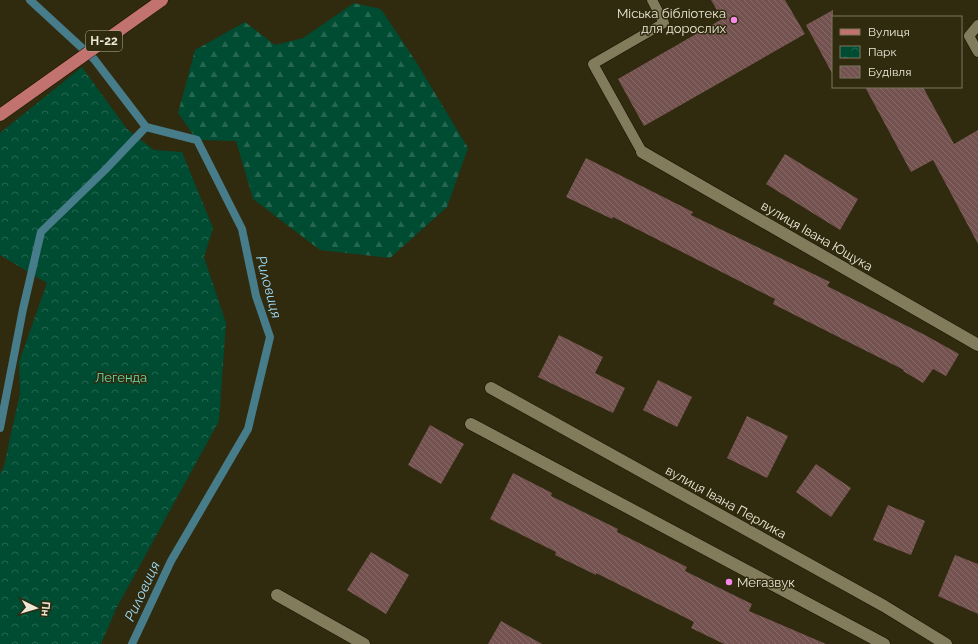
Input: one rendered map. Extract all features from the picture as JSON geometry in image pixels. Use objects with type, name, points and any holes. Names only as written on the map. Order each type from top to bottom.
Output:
[{"type":"main road","name":"Н-22","points":[[0,115],[162,0]]},
{"type":"street","name":"вулиця Івана Ющука","points":[[642,152],[978,345]]},
{"type":"street","name":"вулиця Івана Перлика","points":[[491,388],[884,606],[946,644]]},
{"type":"street","points":[[471,424],[884,644]]},
{"type":"street","points":[[277,595],[364,644]]},
{"type":"lane","points":[[642,152],[593,64],[664,23],[652,0]]},
{"type":"lane","points":[[978,25],[969,36],[978,52]]},
{"type":"green space","points":[[354,3],[381,9],[418,65],[468,148],[447,207],[390,258],[320,250],[253,199],[236,141],[197,140],[178,113],[195,50],[245,22],[275,45],[303,38]]},
{"type":"green space","name":"Легенда","points":[[82,67],[127,129],[154,150],[182,152],[213,228],[204,257],[226,323],[219,421],[116,609],[101,644],[0,644],[0,474],[4,466],[20,393],[19,362],[47,283],[0,255],[0,133]]},
{"type":"building","points":[[711,0],[785,0],[805,34],[644,126],[618,79],[722,19]]},
{"type":"building","points":[[833,10],[832,73],[806,25]]},
{"type":"building","points":[[866,88],[924,88],[954,144],[978,130],[978,244],[933,160],[911,172]]},
{"type":"building","points":[[785,154],[858,199],[840,230],[766,184]]},
{"type":"building","points":[[586,158],[693,212],[691,215],[830,282],[827,286],[925,335],[959,354],[946,376],[933,369],[923,383],[903,371],[904,370],[773,304],[775,299],[613,217],[612,219],[566,197]]},
{"type":"building","points":[[559,335],[603,357],[595,373],[625,388],[613,413],[538,377]]},
{"type":"building","points":[[658,380],[692,397],[677,427],[643,410]]},
{"type":"building","points":[[747,416],[788,436],[767,478],[727,458]]},
{"type":"building","points":[[430,425],[464,444],[441,484],[408,465]]},
{"type":"building","points":[[816,464],[851,488],[831,517],[796,492]]},
{"type":"building","points":[[513,473],[552,493],[551,496],[618,529],[617,532],[687,567],[685,571],[752,604],[749,611],[826,644],[724,644],[691,628],[694,622],[596,573],[596,575],[555,555],[556,552],[490,519]]},
{"type":"building","points":[[888,505],[925,521],[911,555],[873,540]]},
{"type":"building","points":[[371,552],[409,575],[386,614],[347,590]]},
{"type":"building","points":[[955,555],[978,564],[978,614],[938,596]]},
{"type":"building","points":[[501,621],[542,644],[488,644]]},
{"type":"waterway","name":"Риловиця","points":[[30,0],[94,59],[146,127],[197,140],[242,229],[256,296],[270,337],[248,429],[171,561],[132,644]]},
{"type":"waterway","points":[[0,428],[23,309],[41,232],[105,170],[146,127]]},
{"type":"place","name":"Міська бібліотека для дорослих","points":[[734,20]]},
{"type":"place","name":"Мегазвук","points":[[729,582]]}]
